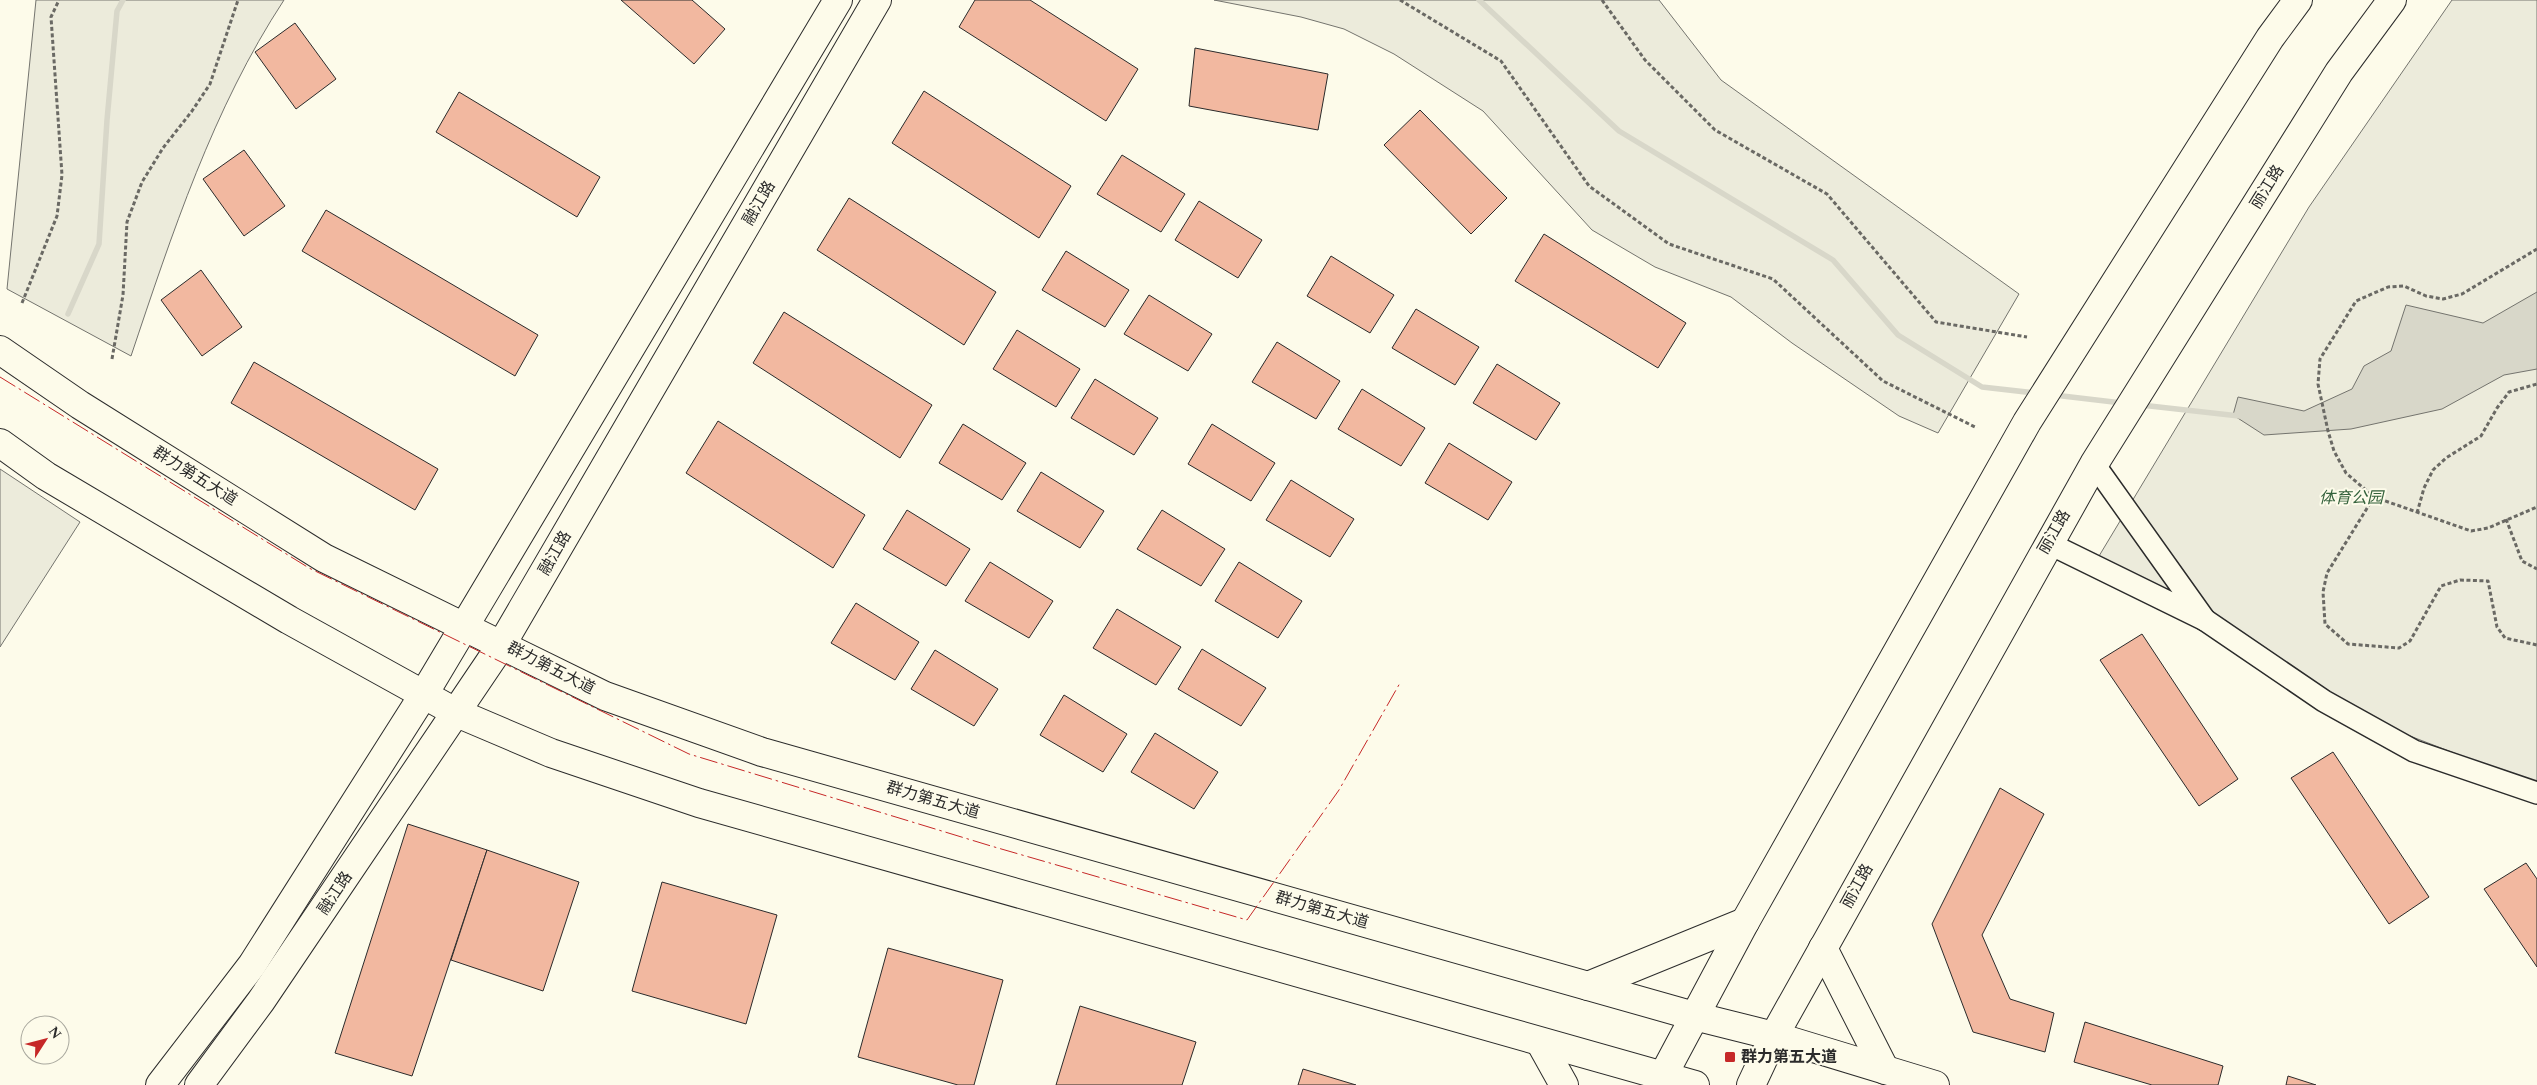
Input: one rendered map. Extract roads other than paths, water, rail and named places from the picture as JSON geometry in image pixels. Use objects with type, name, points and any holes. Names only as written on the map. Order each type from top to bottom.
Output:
[{"type":"main road","name":"融江路","points":[[160,1085],[252,965],[424,694],[838,0]]},
{"type":"main road","name":"融江路","points":[[199,1085],[262,1001],[502,644],[877,0]]},
{"type":"main road","points":[[1660,1080],[1745,922],[2027,422],[2270,38],[2298,0]]},
{"type":"main road","name":"丽江路","points":[[1751,1085],[1774,1036],[2094,464],[2339,72],[2392,0]]},
{"type":"main road","name":"群力第五大道","points":[[0,350],[80,405],[324,558],[466,626],[605,696],[762,752],[1694,1016],[1774,1036],[1935,1085]]},
{"type":"main road","points":[[0,443],[46,476],[289,620],[457,713],[551,753],[699,803],[1540,1042],[1660,1080],[1695,1085]]},
{"type":"main road","points":[[1588,986],[1745,922]]},
{"type":"main road","points":[[1823,948],[1885,1070]]},
{"type":"main road","points":[[1540,1042],[1564,1085]]},
{"type":"street","points":[[2094,464],[2205,620]]},
{"type":"street","points":[[2048,544],[2205,620],[2324,701],[2414,751],[2537,793]]},
{"type":"waterway","points":[[68,314],[99,244],[107,120],[117,11],[123,0]]},
{"type":"waterway","points":[[1479,0],[1619,131],[1833,260],[1898,335],[1982,387],[2035,393]]},
{"type":"waterway","points":[[2054,395],[2122,403]]},
{"type":"waterway","points":[[2141,405],[2239,416]]},
{"type":"place","name":"群力第五大道","points":[[1730,1057]]},
{"type":"park label","name":"体育公园","points":[[2351,498]]}]
